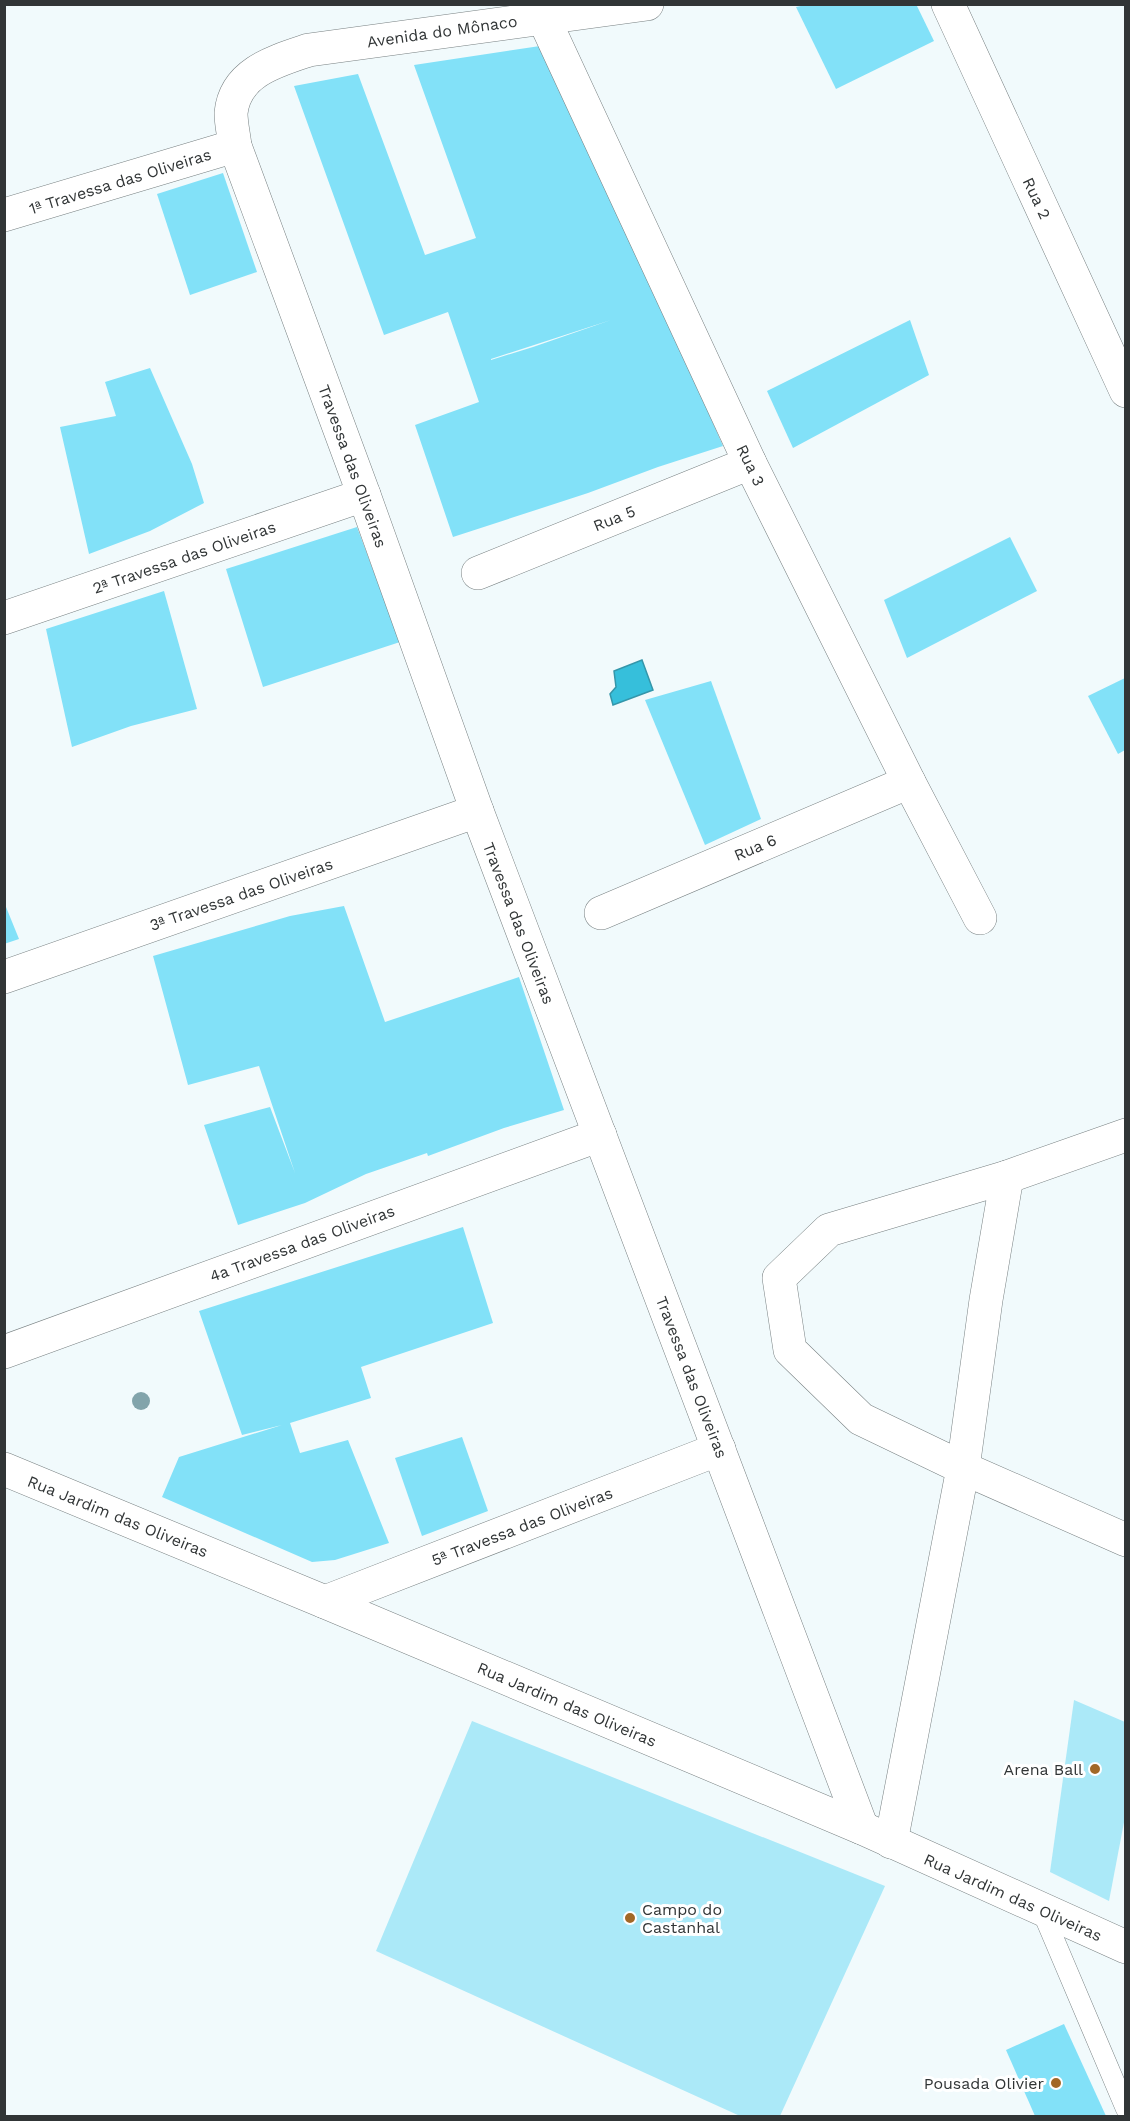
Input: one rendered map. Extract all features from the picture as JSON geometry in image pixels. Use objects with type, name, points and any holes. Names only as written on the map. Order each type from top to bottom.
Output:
[{"type":"street","name":"Avenida do Mônaco","points":[[309,50],[540,11],[647,4]]},
{"type":"street","name":"Rua 2","points":[[948,4],[1125,391]]},
{"type":"street","name":"Rua 3","points":[[540,11],[750,463],[909,782],[980,918]]},
{"type":"street","name":"Travessa das Oliveiras","points":[[309,50],[264,66],[244,82],[237,92],[231,114],[235,146],[364,495],[477,811],[862,1828]]},
{"type":"street","name":"1ª Travessa das Oliveiras","points":[[4,215],[235,146]]},
{"type":"street","name":"Rua 5","points":[[478,573],[750,463]]},
{"type":"street","name":"2ª Travessa das Oliveiras","points":[[4,618],[364,495]]},
{"type":"street","name":"Rua 6","points":[[602,913],[909,782]]},
{"type":"street","name":"3ª Travessa das Oliveiras","points":[[4,977],[477,811]]},
{"type":"street","name":"4a Travessa das Oliveiras","points":[[4,1352],[600,1135]]},
{"type":"street","points":[[1125,1135],[1007,1177],[829,1230],[780,1278],[790,1350],[861,1419],[963,1468],[1125,1540]]},
{"type":"street","points":[[891,1842],[963,1468],[986,1300],[1007,1177]]},
{"type":"street","name":"5ª Travessa das Oliveiras","points":[[325,1602],[719,1449]]},
{"type":"street","name":"Rua Jardim das Oliveiras","points":[[4,1469],[862,1828],[1125,1947]]},
{"type":"lane","points":[[1042,1911],[1125,2109]]},
{"type":"shaded area","name":"Arena Ball","points":[[1074,1700],[1125,1722],[1125,1817],[1109,1901],[1050,1872]]},
{"type":"shaded area","name":"Campo do Castanhal","points":[[472,1721],[885,1886],[780,2116],[740,2116],[376,1951]]},
{"type":"water","points":[[642,660],[653,690],[613,705],[610,694],[616,687],[614,671]]},
{"type":"building","points":[[810,4],[916,4],[934,41],[836,89],[796,7]]},
{"type":"building","points":[[540,46],[636,246],[723,446],[453,537],[415,425],[479,402],[448,312],[384,335],[294,86],[358,74],[425,255],[476,238],[414,65]],"holes":[[[611,320],[533,347],[491,360]]]},
{"type":"building","points":[[223,173],[257,272],[190,295],[157,194]]},
{"type":"building","points":[[910,320],[929,375],[793,448],[767,391]]},
{"type":"building","points":[[150,368],[192,464],[204,503],[150,531],[89,554],[60,427],[116,416],[105,382]]},
{"type":"building","points":[[357,527],[400,642],[263,687],[226,569]]},
{"type":"building","points":[[1010,537],[1037,591],[907,658],[884,600]]},
{"type":"building","points":[[164,591],[197,709],[131,726],[72,747],[46,629]]},
{"type":"building","points":[[1125,678],[1125,750],[1118,754],[1088,696]]},
{"type":"building","points":[[711,681],[761,819],[705,845],[645,700]]},
{"type":"building","points":[[4,902],[19,939],[4,944]]},
{"type":"building","points":[[344,906],[385,1022],[519,977],[564,1110],[504,1128],[428,1156],[427,1153],[366,1174],[305,1203],[238,1225],[204,1125],[270,1107],[295,1173],[259,1066],[188,1085],[153,956],[290,916]]},
{"type":"building","points":[[463,1227],[493,1323],[361,1367],[371,1398],[290,1423],[300,1453],[348,1440],[389,1543],[335,1560],[312,1562],[162,1497],[179,1457],[282,1425],[242,1435],[199,1311]]},
{"type":"building","points":[[462,1437],[488,1511],[422,1536],[395,1458]]},
{"type":"building","name":"Pousada Olivier","points":[[1064,2024],[1106,2116],[1035,2116],[1006,2050]]},
{"type":"place","name":"Arena Ball","points":[[1095,1769]]},
{"type":"place","name":"Campo do Castanhal","points":[[630,1918]]},
{"type":"place","name":"Pousada Olivier","points":[[1056,2083]]}]
